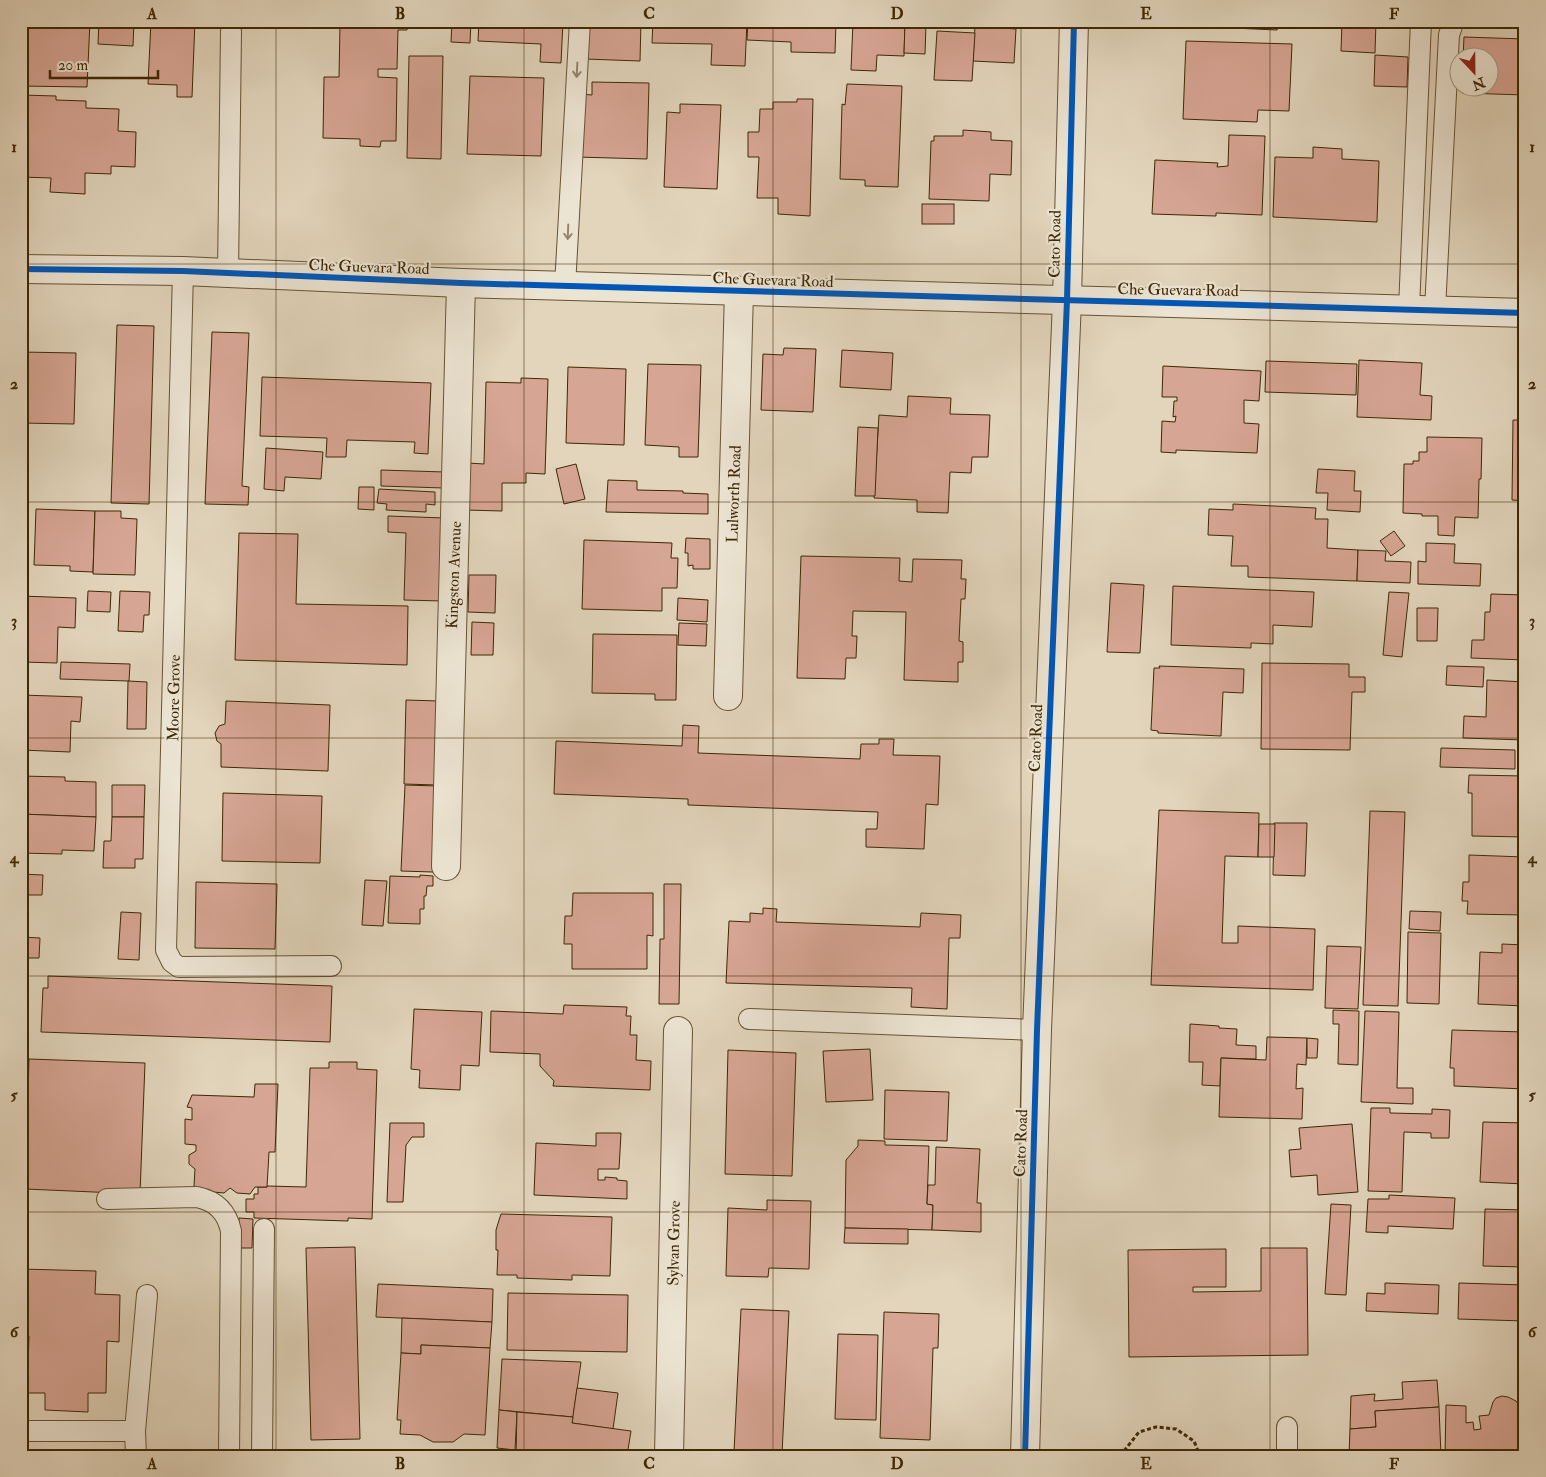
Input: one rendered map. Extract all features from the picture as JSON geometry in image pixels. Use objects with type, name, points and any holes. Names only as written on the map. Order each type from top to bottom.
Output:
[{"type":"street","name":"Cato Road","points":[[1025,1456],[1038,1030],[1067,300],[1074,21]]},
{"type":"street","name":"Che Guevara Road","points":[[21,268],[183,272],[461,283],[1525,313]]},
{"type":"street","name":"Kingston Avenue","points":[[446,866],[461,283]]},
{"type":"street","name":"Lulworth Road","points":[[728,696],[739,291]]},
{"type":"street","name":"Sylvan Grove","points":[[669,1456],[678,1031]]},
{"type":"lane","points":[[565,286],[580,21]]},
{"type":"lane","points":[[1421,21],[1422,310]]},
{"type":"lane","points":[[1422,310],[1449,36],[1455,21]]},
{"type":"lane","points":[[228,274],[231,31]]},
{"type":"lane","name":"Moore Grove","points":[[183,272],[166,950],[172,962],[179,967],[331,966]]},
{"type":"lane","points":[[749,1020],[1038,1030]]},
{"type":"lane","points":[[106,1199],[197,1197],[209,1200],[218,1206],[228,1219],[231,1231],[229,1456]]},
{"type":"lane","points":[[262,1456],[264,1229]]},
{"type":"lane","points":[[136,1456],[135,1432],[147,1295]]},
{"type":"lane","points":[[1287,1427],[1287,1456]]},
{"type":"lane","points":[[21,1431],[135,1432]]},
{"type":"path","points":[[1120,1456],[1139,1432],[1156,1427],[1176,1430],[1182,1433],[1194,1441],[1200,1456]]},
{"type":"building","points":[[21,21],[90,21],[87,87],[21,86]]},
{"type":"building","points":[[99,21],[134,21],[133,46],[98,44]]},
{"type":"building","points":[[151,21],[195,21],[192,97],[177,97],[177,85],[148,84]]},
{"type":"building","points":[[344,21],[408,21],[407,30],[398,30],[397,69],[378,69],[378,77],[397,78],[396,141],[381,141],[380,147],[360,146],[360,139],[323,138],[324,77],[339,77],[340,25],[344,25]]},
{"type":"building","points":[[452,21],[471,21],[470,43],[451,42]]},
{"type":"building","points":[[479,21],[563,21],[561,63],[540,62],[541,44],[478,41]]},
{"type":"building","points":[[586,21],[641,21],[640,61],[585,59]]},
{"type":"building","points":[[653,21],[747,21],[745,66],[711,65],[712,44],[652,43]]},
{"type":"building","points":[[748,21],[836,21],[835,53],[791,52],[791,42],[747,40]]},
{"type":"building","points":[[1191,21],[1282,21],[1277,30],[1188,26]]},
{"type":"building","points":[[1342,21],[1376,21],[1375,53],[1341,51]]},
{"type":"building","points":[[853,22],[905,23],[904,56],[877,55],[876,71],[851,70]]},
{"type":"building","points":[[905,23],[926,24],[925,54],[904,53]]},
{"type":"building","points":[[975,26],[1016,29],[1014,63],[973,61]]},
{"type":"building","points":[[937,31],[975,33],[972,81],[934,80]]},
{"type":"building","points":[[1464,37],[1525,39],[1525,95],[1498,94],[1498,48],[1463,48]]},
{"type":"building","points":[[1186,41],[1292,44],[1289,111],[1258,110],[1257,122],[1183,119]]},
{"type":"building","points":[[1375,55],[1408,57],[1407,87],[1374,86]]},
{"type":"building","points":[[409,56],[443,56],[441,159],[407,158]]},
{"type":"building","points":[[470,76],[544,78],[541,156],[467,154]]},
{"type":"building","points":[[592,82],[649,83],[647,159],[577,157],[580,94],[592,95]]},
{"type":"building","points":[[847,84],[902,86],[898,187],[865,186],[865,180],[840,179],[842,104],[845,105]]},
{"type":"building","points":[[21,95],[56,96],[56,100],[86,101],[86,108],[119,109],[118,131],[136,132],[135,167],[111,166],[111,174],[85,173],[85,194],[50,192],[51,178],[21,177]]},
{"type":"building","points":[[797,99],[813,99],[810,216],[778,214],[778,198],[757,198],[759,157],[748,157],[748,132],[759,132],[760,109],[773,109],[773,102],[797,102]]},
{"type":"building","points":[[680,104],[721,105],[717,189],[664,187],[667,112],[680,113]]},
{"type":"building","points":[[963,130],[991,132],[991,140],[1012,141],[1011,175],[990,174],[989,201],[929,199],[931,141],[934,141],[934,136],[963,136]]},
{"type":"building","points":[[1229,135],[1265,136],[1262,215],[1216,213],[1216,216],[1152,214],[1155,160],[1218,163],[1217,167],[1228,166]]},
{"type":"building","points":[[1313,147],[1342,149],[1342,159],[1379,161],[1377,222],[1273,217],[1275,157],[1313,158]]},
{"type":"building","points":[[1525,163],[1525,216],[1523,216]]},
{"type":"building","points":[[922,204],[954,204],[954,224],[922,224]]},
{"type":"building","points":[[117,325],[154,326],[149,504],[111,503]]},
{"type":"building","points":[[212,332],[249,333],[242,486],[249,487],[248,505],[205,504]]},
{"type":"building","points":[[784,348],[816,349],[813,412],[761,410],[763,354],[783,355]]},
{"type":"building","points":[[842,350],[893,353],[891,390],[840,387]]},
{"type":"building","points":[[21,352],[76,353],[74,424],[21,423]]},
{"type":"building","points":[[1359,360],[1422,363],[1420,395],[1432,396],[1431,420],[1357,417]]},
{"type":"building","points":[[1266,361],[1357,364],[1356,395],[1265,392]]},
{"type":"building","points":[[648,364],[701,365],[698,457],[679,457],[679,447],[645,445]]},
{"type":"building","points":[[1163,366],[1261,371],[1259,401],[1244,400],[1244,423],[1259,424],[1257,453],[1176,450],[1176,453],[1161,452],[1162,421],[1175,422],[1176,416],[1173,417],[1174,401],[1177,401],[1177,397],[1162,397]]},
{"type":"building","points":[[568,367],[626,369],[624,445],[566,443]]},
{"type":"building","points":[[262,377],[431,383],[428,454],[414,453],[415,442],[347,440],[346,457],[326,457],[327,438],[260,436]]},
{"type":"building","points":[[521,378],[548,379],[545,474],[526,473],[526,483],[502,483],[502,511],[466,510],[468,463],[484,464],[486,382],[521,383]]},
{"type":"building","points":[[908,396],[951,398],[950,414],[990,415],[988,457],[972,457],[971,473],[950,472],[948,513],[917,512],[917,500],[874,498],[879,415],[907,417]]},
{"type":"building","points":[[1513,420],[1525,420],[1525,501],[1512,500]]},
{"type":"building","points":[[858,427],[878,428],[875,496],[855,496]]},
{"type":"building","points":[[1427,437],[1482,438],[1478,518],[1455,517],[1454,536],[1438,535],[1438,516],[1403,513],[1404,464],[1413,464],[1413,461],[1419,461],[1419,452],[1427,452]]},
{"type":"building","points":[[266,448],[323,452],[321,479],[285,477],[284,491],[264,489]]},
{"type":"building","points":[[21,456],[28,456],[27,493],[21,493]]},
{"type":"building","points":[[576,464],[585,499],[564,504],[556,469]]},
{"type":"building","points":[[1318,469],[1355,471],[1354,491],[1361,491],[1360,512],[1327,510],[1328,493],[1316,493]]},
{"type":"building","points":[[381,470],[445,472],[444,488],[381,486]]},
{"type":"building","points":[[608,480],[637,481],[637,490],[683,491],[683,493],[708,494],[708,514],[606,512]]},
{"type":"building","points":[[359,487],[374,487],[374,510],[358,509]]},
{"type":"building","points":[[379,489],[435,492],[435,505],[426,504],[426,512],[386,510],[387,504],[377,503]]},
{"type":"building","points":[[1519,500],[1525,501],[1525,559],[1518,558]]},
{"type":"building","points":[[1233,504],[1316,508],[1315,519],[1328,519],[1327,548],[1358,550],[1357,581],[1248,577],[1248,566],[1231,566],[1233,536],[1208,535],[1209,509],[1233,510]]},
{"type":"building","points":[[36,509],[95,511],[93,572],[70,571],[70,566],[34,565]]},
{"type":"building","points":[[95,511],[121,511],[121,518],[137,519],[135,575],[93,574]]},
{"type":"building","points":[[388,516],[445,518],[442,601],[404,600],[406,533],[388,532]]},
{"type":"building","points":[[1394,531],[1405,546],[1391,556],[1380,541]]},
{"type":"building","points":[[239,533],[298,534],[296,604],[408,606],[407,665],[235,660]]},
{"type":"building","points":[[686,538],[710,539],[710,569],[693,569],[693,565],[688,566],[688,553],[685,553]]},
{"type":"building","points":[[584,540],[672,543],[671,558],[678,558],[677,588],[662,588],[662,611],[582,609]]},
{"type":"building","points":[[1426,543],[1455,544],[1454,563],[1481,564],[1480,586],[1418,584],[1418,561],[1426,562]]},
{"type":"building","points":[[1358,550],[1386,551],[1385,561],[1411,562],[1410,583],[1357,581]]},
{"type":"building","points":[[801,556],[900,558],[899,581],[912,582],[913,559],[962,560],[961,579],[966,579],[965,599],[961,599],[959,641],[963,642],[963,662],[958,662],[958,682],[904,680],[906,612],[853,611],[852,636],[857,636],[856,658],[846,658],[845,679],[797,678]]},
{"type":"building","points":[[469,575],[496,575],[495,613],[468,612]]},
{"type":"building","points":[[1111,583],[1144,585],[1140,653],[1107,652]]},
{"type":"building","points":[[1173,586],[1314,592],[1312,627],[1273,625],[1273,644],[1251,643],[1251,648],[1171,645]]},
{"type":"building","points":[[88,591],[111,592],[110,612],[87,611]]},
{"type":"building","points":[[120,591],[150,592],[149,615],[144,615],[143,632],[118,631]]},
{"type":"building","points":[[1389,592],[1409,593],[1402,657],[1383,655]]},
{"type":"building","points":[[1491,594],[1525,595],[1525,660],[1471,658],[1472,640],[1484,640],[1485,612],[1490,612]]},
{"type":"building","points":[[21,596],[76,598],[75,628],[58,627],[57,663],[23,662],[21,666]]},
{"type":"building","points":[[678,598],[708,600],[707,622],[677,620]]},
{"type":"building","points":[[1417,608],[1438,608],[1437,641],[1417,641]]},
{"type":"building","points":[[472,622],[494,623],[493,655],[471,655]]},
{"type":"building","points":[[679,623],[707,624],[706,646],[678,645]]},
{"type":"building","points":[[593,634],[677,635],[676,700],[655,700],[655,694],[592,693]]},
{"type":"building","points":[[61,662],[130,664],[129,681],[60,679]]},
{"type":"building","points":[[1262,663],[1349,664],[1349,677],[1365,677],[1365,692],[1352,692],[1350,750],[1261,749]]},
{"type":"building","points":[[1159,666],[1244,669],[1243,693],[1223,692],[1221,736],[1158,733],[1158,731],[1151,730],[1154,668],[1160,668]]},
{"type":"building","points":[[1447,666],[1484,667],[1483,687],[1446,685]]},
{"type":"building","points":[[1487,680],[1525,682],[1525,740],[1463,738],[1464,716],[1486,717]]},
{"type":"building","points":[[128,681],[147,682],[146,729],[127,729]]},
{"type":"building","points":[[21,695],[82,697],[80,722],[71,721],[70,752],[21,750]]},
{"type":"building","points":[[406,700],[439,701],[437,785],[404,784]]},
{"type":"building","points":[[226,701],[330,705],[328,771],[221,767],[221,744],[217,741],[215,733],[219,726],[225,724]]},
{"type":"building","points":[[683,725],[699,726],[698,753],[860,759],[861,744],[879,744],[879,739],[894,739],[893,755],[940,756],[938,805],[926,804],[924,849],[866,847],[866,829],[877,829],[878,812],[688,805],[688,799],[554,794],[556,741],[682,746]]},
{"type":"building","points":[[1441,748],[1515,750],[1515,769],[1440,767]]},
{"type":"building","points":[[1469,775],[1525,776],[1525,837],[1472,836],[1472,793],[1468,793]]},
{"type":"building","points":[[21,776],[65,777],[65,781],[96,782],[96,817],[21,814]]},
{"type":"building","points":[[112,785],[145,785],[144,817],[112,817]]},
{"type":"building","points":[[405,785],[437,786],[433,872],[401,871]]},
{"type":"building","points":[[223,793],[322,796],[320,863],[222,861]]},
{"type":"building","points":[[1159,810],[1259,813],[1258,857],[1225,856],[1222,943],[1238,943],[1238,926],[1315,929],[1313,990],[1151,985]]},
{"type":"building","points":[[1370,811],[1405,812],[1398,1006],[1363,1005]]},
{"type":"building","points":[[21,814],[96,817],[94,851],[62,850],[62,854],[21,853]]},
{"type":"building","points":[[112,817],[144,817],[143,859],[135,859],[135,868],[103,868],[104,841],[111,841]]},
{"type":"building","points":[[1274,823],[1307,823],[1305,876],[1273,875]]},
{"type":"building","points":[[1259,824],[1275,824],[1274,857],[1258,857]]},
{"type":"building","points":[[1469,855],[1525,857],[1525,915],[1467,914],[1468,901],[1462,901],[1463,882],[1469,882]]},
{"type":"building","points":[[21,874],[43,875],[42,895],[24,895],[22,937],[40,938],[39,958],[21,958]]},
{"type":"building","points":[[420,875],[433,876],[433,886],[427,886],[426,896],[424,896],[424,909],[420,909],[420,924],[388,923],[390,876],[420,877]]},
{"type":"building","points":[[365,880],[387,881],[383,926],[362,925]]},
{"type":"building","points":[[196,882],[277,884],[275,949],[195,948]]},
{"type":"building","points":[[664,884],[681,884],[679,1004],[659,1004],[660,939],[664,939]]},
{"type":"building","points":[[573,893],[653,893],[653,936],[647,935],[647,969],[572,969],[572,944],[564,944],[565,916],[572,916]]},
{"type":"building","points":[[763,908],[777,909],[776,922],[920,927],[921,913],[961,915],[960,938],[949,938],[947,1009],[911,1007],[912,988],[726,983],[729,921],[750,922],[750,913],[763,914]]},
{"type":"building","points":[[1410,911],[1441,912],[1440,931],[1409,929]]},
{"type":"building","points":[[121,912],[141,913],[139,960],[118,959]]},
{"type":"building","points":[[1408,932],[1441,933],[1439,1004],[1407,1003]]},
{"type":"building","points":[[1502,944],[1525,945],[1525,1006],[1478,1004],[1480,952],[1502,953]]},
{"type":"building","points":[[1327,946],[1361,947],[1358,1009],[1325,1008]]},
{"type":"building","points":[[48,976],[332,986],[330,1042],[41,1032],[43,988],[48,988]]},
{"type":"building","points":[[564,1005],[627,1007],[626,1016],[631,1016],[630,1035],[637,1035],[636,1060],[651,1061],[650,1090],[553,1086],[554,1081],[540,1066],[540,1054],[490,1052],[491,1011],[563,1014]]},
{"type":"building","points":[[414,1009],[482,1012],[479,1066],[461,1065],[460,1090],[419,1088],[420,1070],[411,1069]]},
{"type":"building","points":[[1333,1010],[1359,1011],[1358,1065],[1338,1064],[1339,1024],[1333,1024]]},
{"type":"building","points":[[1365,1011],[1399,1012],[1397,1088],[1413,1088],[1413,1104],[1361,1102]]},
{"type":"building","points":[[1190,1024],[1237,1029],[1236,1045],[1256,1046],[1256,1059],[1221,1058],[1220,1086],[1202,1085],[1203,1062],[1189,1062]]},
{"type":"building","points":[[1452,1030],[1525,1032],[1525,1089],[1454,1086],[1454,1068],[1450,1068]]},
{"type":"building","points":[[1267,1037],[1307,1038],[1306,1065],[1297,1064],[1296,1089],[1303,1088],[1302,1119],[1219,1117],[1221,1058],[1266,1060]]},
{"type":"building","points":[[1307,1038],[1318,1039],[1317,1058],[1307,1058]]},
{"type":"building","points":[[870,1049],[873,1100],[826,1102],[823,1051]]},
{"type":"building","points":[[728,1050],[796,1053],[792,1176],[725,1174]]},
{"type":"building","points":[[29,1059],[145,1063],[140,1194],[25,1189]]},
{"type":"building","points":[[329,1062],[357,1062],[357,1069],[377,1070],[372,1219],[348,1218],[348,1221],[254,1218],[254,1212],[246,1212],[246,1199],[254,1199],[254,1194],[258,1194],[258,1187],[306,1187],[310,1068],[329,1068]]},
{"type":"building","points":[[255,1084],[278,1084],[275,1152],[269,1152],[267,1187],[255,1187],[250,1194],[237,1193],[230,1188],[224,1193],[202,1191],[194,1186],[195,1169],[189,1164],[189,1155],[196,1151],[196,1145],[185,1144],[185,1119],[192,1120],[192,1108],[187,1107],[192,1095],[254,1097]]},
{"type":"building","points":[[885,1090],[949,1092],[947,1141],[884,1139]]},
{"type":"building","points":[[1371,1108],[1390,1108],[1390,1113],[1432,1114],[1432,1109],[1450,1110],[1449,1138],[1431,1138],[1431,1133],[1404,1132],[1402,1192],[1368,1191]]},
{"type":"building","points":[[1483,1122],[1525,1123],[1525,1184],[1480,1182]]},
{"type":"building","points":[[390,1123],[424,1123],[424,1137],[412,1137],[406,1145],[403,1202],[387,1202]]},
{"type":"building","points":[[1352,1124],[1358,1192],[1318,1195],[1317,1175],[1291,1177],[1289,1150],[1301,1149],[1299,1128]]},
{"type":"building","points":[[596,1133],[621,1133],[619,1169],[598,1169],[598,1180],[605,1180],[605,1177],[627,1181],[627,1199],[534,1195],[536,1143],[596,1146]]},
{"type":"building","points":[[858,1140],[885,1141],[885,1145],[929,1146],[927,1204],[933,1205],[932,1230],[845,1228],[846,1160],[858,1146]]},
{"type":"building","points":[[936,1147],[980,1149],[977,1203],[981,1203],[981,1232],[932,1230],[933,1205],[927,1204],[928,1185],[935,1185]]},
{"type":"building","points":[[1389,1195],[1455,1198],[1453,1229],[1388,1226],[1388,1233],[1366,1232],[1368,1199],[1389,1199]]},
{"type":"building","points":[[767,1200],[811,1201],[809,1269],[769,1268],[768,1277],[726,1276],[728,1208],[767,1210]]},
{"type":"building","points":[[1331,1204],[1351,1205],[1346,1295],[1325,1294]]},
{"type":"building","points":[[1485,1209],[1525,1210],[1525,1267],[1483,1266]]},
{"type":"building","points":[[501,1214],[612,1217],[610,1276],[572,1275],[572,1280],[517,1278],[517,1275],[497,1275],[498,1250],[496,1250],[496,1230]]},
{"type":"building","points":[[239,1218],[253,1219],[252,1248],[238,1248]]},
{"type":"building","points":[[845,1228],[908,1229],[908,1244],[844,1243]]},
{"type":"building","points":[[355,1247],[360,1439],[311,1440],[306,1248]]},
{"type":"building","points":[[1261,1248],[1307,1248],[1308,1355],[1129,1357],[1128,1250],[1226,1249],[1226,1287],[1193,1287],[1193,1292],[1261,1291]]},
{"type":"building","points":[[21,1269],[96,1271],[95,1294],[120,1295],[119,1342],[107,1341],[106,1393],[88,1393],[88,1412],[45,1410],[45,1393],[27,1393],[29,1336],[21,1336]]},
{"type":"building","points":[[1385,1283],[1439,1285],[1438,1314],[1366,1311],[1367,1293],[1385,1294]]},
{"type":"building","points":[[1459,1283],[1525,1285],[1525,1321],[1458,1319]]},
{"type":"building","points":[[378,1284],[493,1289],[492,1322],[376,1317]]},
{"type":"building","points":[[508,1293],[628,1295],[627,1352],[507,1350]]},
{"type":"building","points":[[741,1309],[789,1311],[782,1454],[734,1452]]},
{"type":"building","points":[[884,1312],[939,1314],[938,1348],[933,1348],[930,1440],[880,1438]]},
{"type":"building","points":[[402,1318],[492,1322],[490,1348],[421,1345],[421,1354],[401,1353]]},
{"type":"building","points":[[838,1334],[878,1335],[876,1420],[835,1419]]},
{"type":"building","points":[[421,1345],[490,1348],[485,1435],[464,1434],[453,1442],[433,1442],[420,1435],[400,1434],[401,1420],[397,1420],[401,1353],[421,1354]]},
{"type":"building","points":[[502,1359],[581,1362],[573,1417],[499,1410]]},
{"type":"building","points":[[1437,1380],[1439,1407],[1375,1411],[1376,1427],[1350,1429],[1351,1396],[1375,1394],[1374,1401],[1403,1399],[1402,1382]]},
{"type":"building","points":[[577,1388],[618,1393],[613,1429],[572,1423]]},
{"type":"building","points":[[1502,1396],[1516,1401],[1525,1413],[1525,1456],[1445,1456],[1446,1405],[1466,1406],[1466,1423],[1473,1422],[1474,1430],[1481,1429],[1479,1416],[1489,1415],[1493,1402],[1496,1398]]},
{"type":"building","points":[[1439,1407],[1441,1456],[1349,1456],[1350,1429],[1376,1427],[1375,1411]]},
{"type":"building","points":[[499,1410],[517,1412],[515,1450],[497,1448]]},
{"type":"building","points":[[517,1412],[573,1417],[572,1423],[631,1431],[627,1456],[516,1456]]},
{"type":"cycle path","points":[[1025,1456],[1037,1030],[1067,300],[1074,21]]},
{"type":"cycle path","points":[[21,269],[183,271],[461,283],[1525,313]]}]
